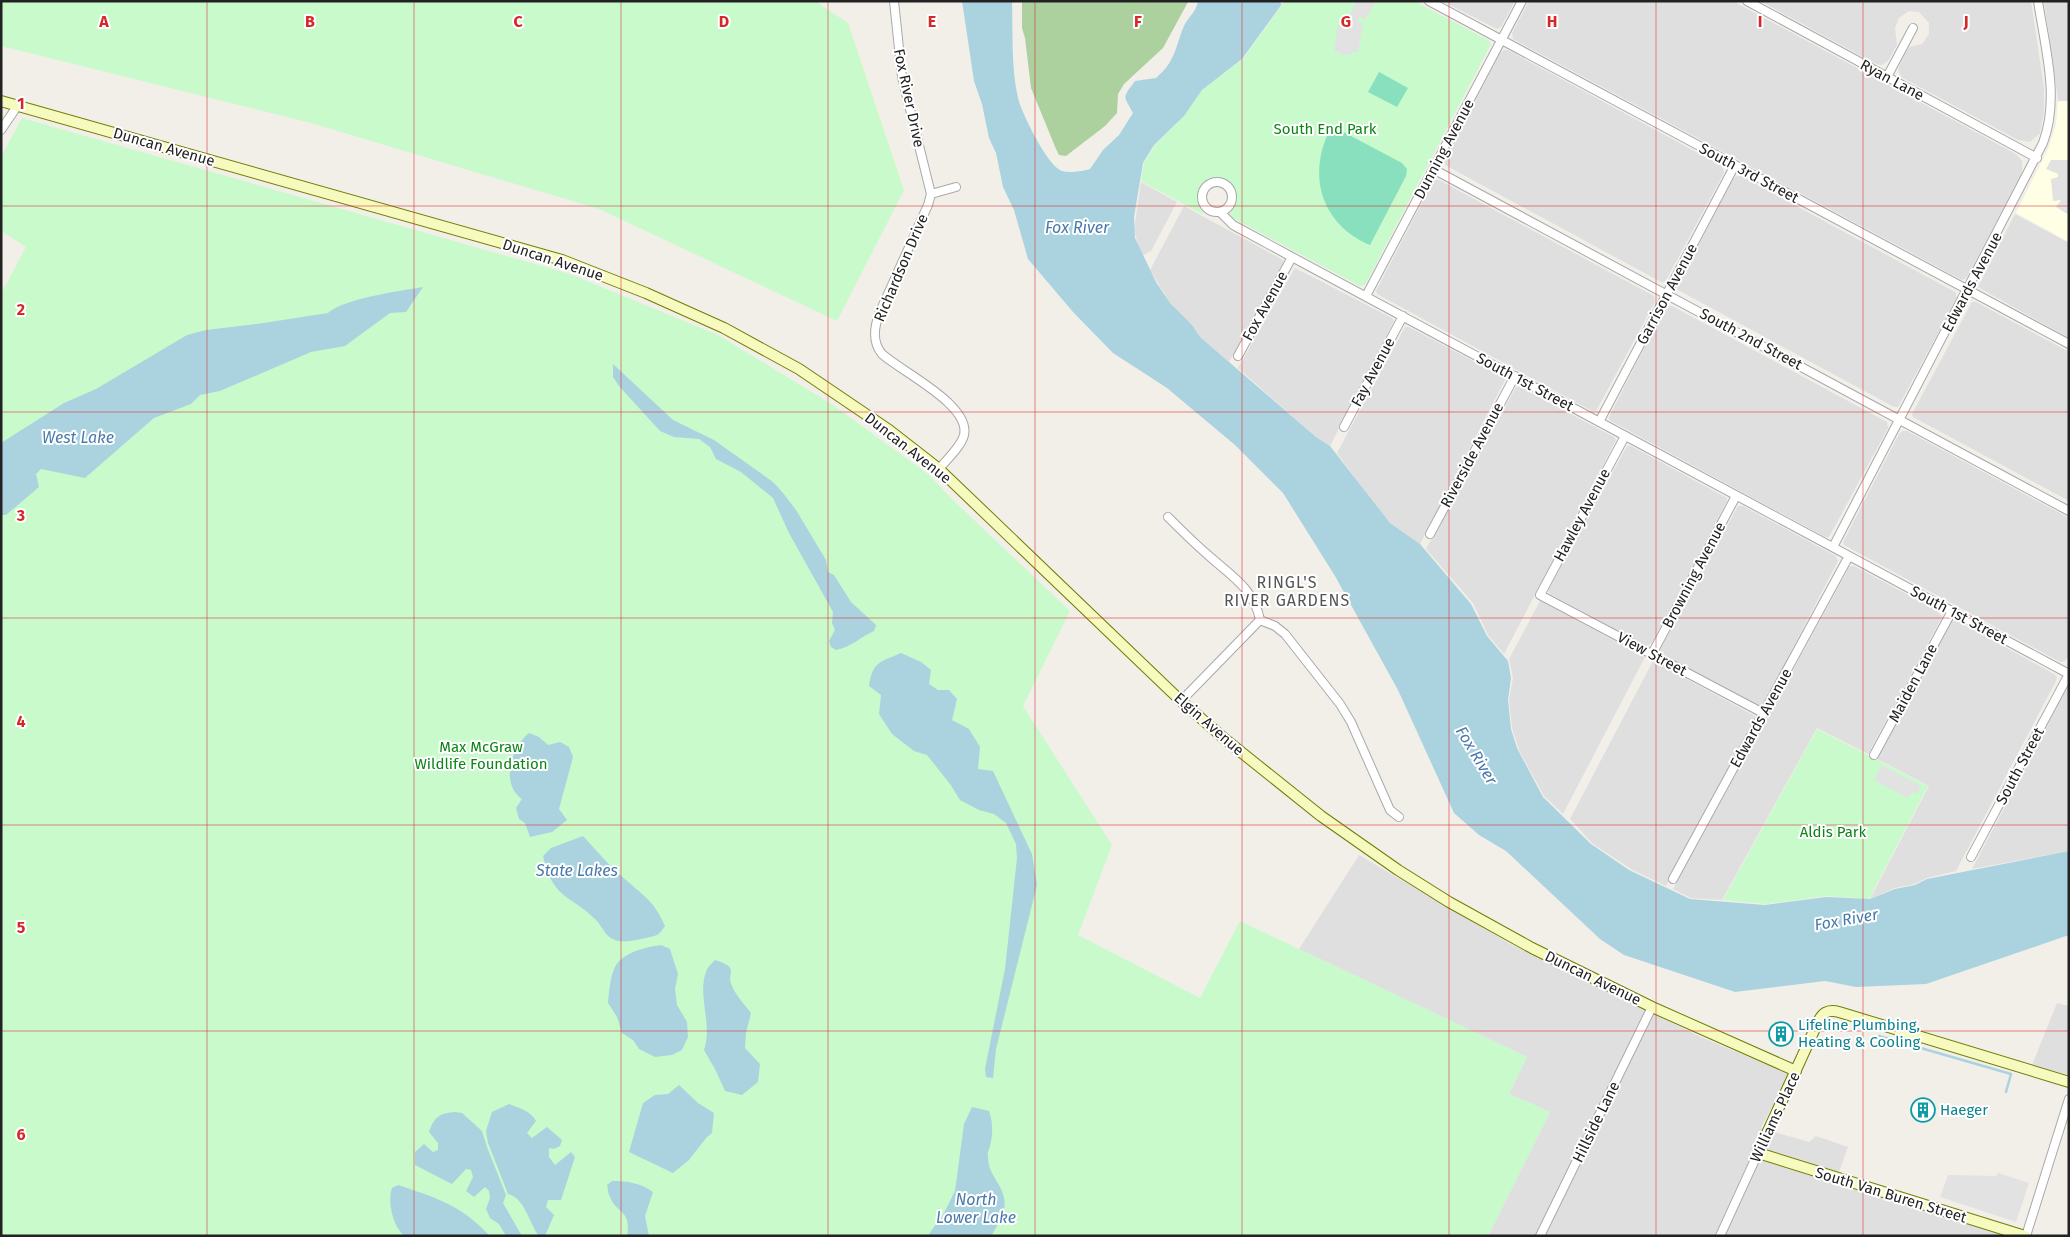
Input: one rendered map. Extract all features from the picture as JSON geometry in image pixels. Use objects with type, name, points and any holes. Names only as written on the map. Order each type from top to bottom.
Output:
[{"type":"street","name":"Fox River Drive","points":[[894,1],[902,78],[930,194]]},
{"type":"street","name":"South 3rd Street","points":[[1429,1],[2069,344]]},
{"type":"street","name":"Dunning Avenue","points":[[1366,296],[1522,1]]},
{"type":"street","name":"Ryan Lane","points":[[1747,1],[2037,158]]},
{"type":"street","name":"Edwards Avenue","points":[[1833,547],[2037,158],[2047,132],[2052,102],[2038,1]]},
{"type":"street","points":[[1887,77],[1913,28]]},
{"type":"street","name":"Duncan Avenue","points":[[1,101],[562,260],[646,293],[724,328],[799,369],[845,399],[939,469],[1035,559]]},
{"type":"street","points":[[1,130],[18,105]]},
{"type":"street","name":"Garrison Avenue","points":[[1599,422],[1734,165]]},
{"type":"street","name":"South 2nd Street","points":[[1433,169],[2069,511]]},
{"type":"street","name":"Richardson Drive","points":[[939,469],[964,437],[962,420],[956,410],[943,398],[882,354],[877,346],[874,333],[880,314],[929,202],[930,194],[956,187]]},
{"type":"street","name":"South 1st Street","points":[[1220,212],[1233,225],[2069,674]]},
{"type":"street","name":"Fox Avenue","points":[[1238,356],[1292,257]]},
{"type":"street","name":"Fay Avenue","points":[[1344,427],[1403,316]]},
{"type":"street","name":"Riverside Avenue","points":[[1430,534],[1514,376]]},
{"type":"street","name":"Hawley Avenue","points":[[1540,595],[1625,436]]},
{"type":"street","name":"Browning Avenue","points":[[1652,654],[1736,496]]},
{"type":"street","points":[[1168,517],[1194,543],[1245,586],[1256,605],[1260,620]]},
{"type":"street","name":"Edwards Avenue","points":[[1673,879],[1849,556]]},
{"type":"street","name":"Elgin Avenue","points":[[1035,559],[1181,701],[1292,793],[1353,840],[1398,870]]},
{"type":"street","name":"View Street","points":[[1540,595],[1763,713]]},
{"type":"street","name":"Maiden Lane","points":[[1874,755],[1952,611]]},
{"type":"street","points":[[1181,701],[1260,620]]},
{"type":"street","points":[[1260,620],[1275,626],[1288,637],[1343,709],[1390,810],[1399,817]]},
{"type":"street","name":"South Street","points":[[1971,857],[2069,674]]},
{"type":"street","name":"Duncan Avenue","points":[[1398,870],[1502,932],[1652,1007],[1796,1071]]},
{"type":"street","name":"Hillside Lane","points":[[1540,1236],[1652,1007]]},
{"type":"street","name":"Williams Place","points":[[1720,1236],[1821,1017],[1829,1011],[1839,1012],[2069,1082]]},
{"type":"street","points":[[2026,1236],[2069,1099]]},
{"type":"street","name":"South Van Buren Street","points":[[1758,1153],[2026,1236]]},
{"type":"shaded area","points":[[1357,1],[1376,1],[1365,20],[1360,17],[1358,19],[1363,24],[1358,52],[1352,52],[1350,55],[1341,55],[1340,52],[1334,51],[1339,20],[1346,21]]},
{"type":"shaded area","points":[[1442,1],[1515,1],[1501,27],[1497,29]]},
{"type":"shaded area","points":[[1529,1],[1733,1],[2016,154],[2022,161],[2022,173],[1967,277],[1962,280],[1513,39],[1512,33]]},
{"type":"shaded area","points":[[1760,1],[2031,1],[2044,88],[2044,111],[2040,133],[2030,142],[2018,140],[1901,77],[1898,69],[1906,51],[1910,47],[1922,44],[1929,34],[1929,23],[1919,12],[1909,11],[1899,18],[1895,28],[1897,45],[1888,61],[1882,65],[1876,64]]},
{"type":"shaded area","points":[[2044,1],[2069,1],[2069,101],[2058,101]]},
{"type":"shaded area","points":[[1504,50],[1508,50],[1722,166],[1724,173],[1665,282],[1661,282],[1445,165],[1444,161],[1500,54]]},
{"type":"shaded area","points":[[2058,101],[2069,101],[2069,242],[2016,213],[2048,149],[2056,125]]},
{"type":"shaded area","points":[[2051,160],[2069,160],[2069,215],[2056,207],[2061,200],[2053,201],[2051,179],[2058,177],[2058,174],[2046,169]]},
{"type":"shaded area","points":[[1741,176],[1955,292],[1957,298],[1898,407],[1894,407],[1678,290],[1677,287],[1733,179]]},
{"type":"shaded area","points":[[1435,180],[1439,180],[1654,296],[1655,302],[1596,411],[1592,411],[1377,294],[1376,291]]},
{"type":"shaded area","points":[[1141,182],[1177,202],[1151,251],[1143,255],[1134,230]]},
{"type":"shaded area","points":[[1184,206],[1283,260],[1229,362],[1200,337],[1192,325],[1170,303],[1150,270]]},
{"type":"shaded area","points":[[2015,214],[2069,243],[2069,338],[1978,287]]},
{"type":"shaded area","points":[[1295,268],[1392,318],[1394,321],[1330,446],[1316,437],[1238,368]]},
{"type":"shaded area","points":[[1972,302],[1976,302],[2069,352],[2069,501],[1913,417],[1912,414]]},
{"type":"shaded area","points":[[1672,306],[1887,422],[1888,428],[1829,537],[1825,537],[1609,420],[1664,309]]},
{"type":"shaded area","points":[[1405,327],[1409,327],[1503,377],[1505,380],[1420,544],[1390,523],[1337,453]]},
{"type":"shaded area","points":[[1516,387],[1520,387],[1614,437],[1616,440],[1504,654],[1488,635],[1473,603],[1426,549]]},
{"type":"shaded area","points":[[1907,431],[2069,518],[2069,656],[2064,662],[2060,662],[1844,545],[1843,542],[1899,434]]},
{"type":"shaded area","points":[[1627,446],[1631,446],[1727,498],[1652,643],[1649,645],[1645,645],[1550,594],[1548,590]]},
{"type":"shaded area","points":[[1738,506],[1743,506],[1836,556],[1838,561],[1764,703],[1761,705],[1757,705],[1661,654],[1659,650]]},
{"type":"shaded area","points":[[1850,566],[1854,566],[1936,610],[1942,617],[1868,754],[1817,728],[1722,900],[1691,898],[1673,889]]},
{"type":"shaded area","points":[[1540,601],[1645,657],[1563,814],[1544,796],[1519,750],[1512,728],[1509,700],[1513,678],[1509,659]]},
{"type":"shaded area","points":[[1952,621],[1957,621],[2054,674],[2057,677],[2056,681],[1956,871],[1927,878],[1915,884],[1895,888],[1870,899],[1929,786],[1877,759]]},
{"type":"shaded area","points":[[1653,661],[1755,716],[1755,720],[1666,886],[1631,869],[1593,844],[1570,819]]},
{"type":"shaded area","points":[[2068,687],[2069,851],[1972,869]]},
{"type":"shaded area","points":[[1881,765],[1921,786],[1917,794],[1912,792],[1908,798],[1874,780]]},
{"type":"shaded area","points":[[1359,855],[1512,945],[1703,1038],[1789,1074],[1761,1128],[1809,1142],[1816,1136],[1848,1147],[1835,1183],[2006,1236],[1488,1236],[1550,1112],[1509,1094],[1527,1057],[1299,949]]},
{"type":"shaded area","points":[[2057,1003],[2069,1006],[2069,1075],[2032,1065]]},
{"type":"shaded area","points":[[1998,1173],[2029,1183],[2016,1222],[1940,1197],[1948,1175],[1996,1176]]},
{"type":"green space","points":[[1,1],[815,1],[848,23],[904,190],[837,321],[599,209],[311,123],[1,46]]},
{"type":"green space","points":[[1022,1],[1188,2],[1163,48],[1124,84],[1118,94],[1117,113],[1105,126],[1066,156],[1059,155],[1031,88],[1022,28]]},
{"type":"green space","name":"South End Park","points":[[1285,1],[1414,1],[1488,40],[1491,44],[1365,285],[1360,286],[1231,217],[1230,214],[1236,201],[1236,194],[1232,185],[1221,178],[1211,179],[1201,187],[1198,200],[1204,215],[1141,181],[1144,163],[1155,145],[1184,116],[1202,90],[1243,59]]},
{"type":"green space","points":[[1379,72],[1408,88],[1397,107],[1368,92]]},
{"type":"green space","name":"Max McGraw Wildlife Foundation","points":[[22,118],[570,274],[718,335],[833,405],[929,475],[1070,611],[1023,706],[1112,845],[1078,935],[1200,998],[1240,921],[1527,1057],[1509,1094],[1550,1112],[1488,1236],[1,1236],[1,294],[26,247],[1,231],[1,157]]},
{"type":"green space","points":[[1332,126],[1402,163],[1407,169],[1406,176],[1370,245],[1353,236],[1339,224],[1329,210],[1322,195],[1319,178],[1320,161],[1324,143]]},
{"type":"green space","name":"Aldis Park","points":[[1817,729],[1928,786],[1869,899],[1826,896],[1766,904],[1723,900]]},
{"type":"water","name":"Fox River","points":[[962,1],[1012,1],[1013,62],[1020,105],[1035,137],[1048,158],[1060,170],[1071,172],[1090,169],[1103,150],[1119,135],[1133,113],[1125,97],[1128,91],[1135,81],[1156,78],[1168,66],[1184,26],[1196,8],[1198,1],[1281,1],[1280,3],[1282,4],[1242,59],[1202,90],[1184,116],[1154,145],[1143,163],[1134,217],[1135,238],[1156,282],[1170,303],[1192,325],[1200,337],[1316,437],[1330,446],[1390,523],[1420,544],[1471,604],[1487,636],[1508,661],[1511,678],[1508,700],[1511,729],[1517,748],[1543,797],[1591,844],[1629,870],[1690,899],[1765,905],[1826,897],[1870,899],[1895,889],[1915,885],[1927,879],[2069,851],[2069,935],[1926,984],[1856,987],[1825,981],[1735,992],[1624,955],[1600,939],[1506,851],[1479,835],[1454,813],[1398,690],[1335,576],[1283,493],[1235,445],[1167,388],[1113,353],[1073,312],[1028,259],[1014,210],[1003,187],[996,153],[989,138],[982,104],[974,81]]},
{"type":"water","name":"West Lake","points":[[423,287],[406,312],[390,313],[345,346],[311,352],[220,391],[200,395],[191,404],[154,418],[85,478],[41,469],[36,474],[39,487],[6,515],[1,515],[1,443],[64,403],[96,389],[187,335],[206,330],[328,313],[359,299]]},
{"type":"water","points":[[613,364],[673,420],[714,440],[773,482],[796,510],[826,560],[828,572],[834,575],[851,602],[876,625],[874,631],[842,649],[836,650],[831,647],[829,641],[835,630],[832,623],[833,612],[789,533],[773,498],[741,472],[716,459],[710,447],[699,439],[674,437],[660,431],[619,386],[613,377]]},
{"type":"water","points":[[901,653],[921,662],[931,670],[929,684],[938,690],[949,690],[957,699],[952,720],[969,729],[980,747],[978,769],[993,771],[1032,854],[1037,885],[996,1049],[993,1078],[986,1077],[985,1069],[1005,969],[1017,858],[1016,844],[1006,823],[994,814],[979,810],[960,800],[927,755],[914,751],[892,734],[879,714],[881,695],[869,686],[873,672],[875,667],[882,661]]},
{"type":"water","name":"State Lakes","points":[[529,733],[539,737],[548,745],[560,742],[569,747],[573,757],[559,809],[567,820],[552,832],[530,837],[525,823],[519,819],[516,808],[522,799],[515,792],[511,784],[510,775],[510,766],[517,747]]},
{"type":"water","name":"State Lakes","points":[[583,836],[614,870],[653,905],[665,926],[657,935],[629,941],[612,939],[596,920],[557,889],[547,870],[543,856],[551,848]]},
{"type":"water","points":[[661,945],[670,949],[678,974],[675,989],[677,1005],[687,1022],[688,1037],[682,1050],[672,1055],[655,1057],[639,1049],[633,1040],[622,1033],[617,1017],[608,1003],[612,975],[619,962],[635,951]]},
{"type":"water","points":[[715,960],[730,968],[732,986],[751,1013],[746,1033],[745,1048],[760,1064],[758,1082],[742,1095],[725,1091],[704,1050],[707,1030],[703,991],[704,981],[707,970]]},
{"type":"water","points":[[679,1085],[698,1103],[714,1113],[712,1133],[689,1160],[673,1173],[629,1152],[643,1103],[655,1095],[668,1094]]},
{"type":"water","points":[[509,1104],[524,1110],[534,1118],[536,1121],[527,1133],[532,1138],[547,1127],[562,1140],[560,1146],[554,1149],[549,1148],[549,1157],[555,1165],[571,1152],[575,1157],[561,1200],[548,1200],[546,1207],[554,1215],[545,1236],[539,1236],[519,1200],[508,1194],[488,1143],[486,1131],[492,1112]]},
{"type":"water","name":"North Lower Lake","points":[[972,1107],[989,1111],[992,1133],[988,1161],[1004,1197],[1004,1210],[991,1236],[930,1236],[929,1234],[944,1213],[955,1191],[964,1124]]},
{"type":"water","points":[[445,1113],[462,1113],[482,1131],[506,1195],[503,1203],[522,1236],[506,1236],[499,1224],[490,1218],[486,1209],[490,1198],[489,1191],[485,1187],[474,1197],[466,1191],[473,1177],[471,1170],[466,1169],[452,1184],[415,1165],[415,1152],[424,1144],[433,1152],[438,1150],[438,1143],[429,1132],[435,1119]]},
{"type":"water","points":[[612,1181],[634,1183],[644,1186],[653,1192],[645,1216],[649,1236],[627,1236],[628,1228],[625,1216],[609,1194],[607,1185]]},
{"type":"water","points":[[398,1185],[448,1204],[469,1217],[490,1236],[405,1236],[394,1221],[390,1200],[392,1188]]},
{"type":"waterway","points":[[1879,1036],[2011,1074],[2006,1092]]},
{"type":"place","name":"Lifeline Plumbing, Heating & Cooling","points":[[1781,1034]]},
{"type":"place","name":"Haeger","points":[[1923,1110]]},
{"type":"district","name":"RINGL'S RIVER GARDENS","points":[[1287,591]]}]
